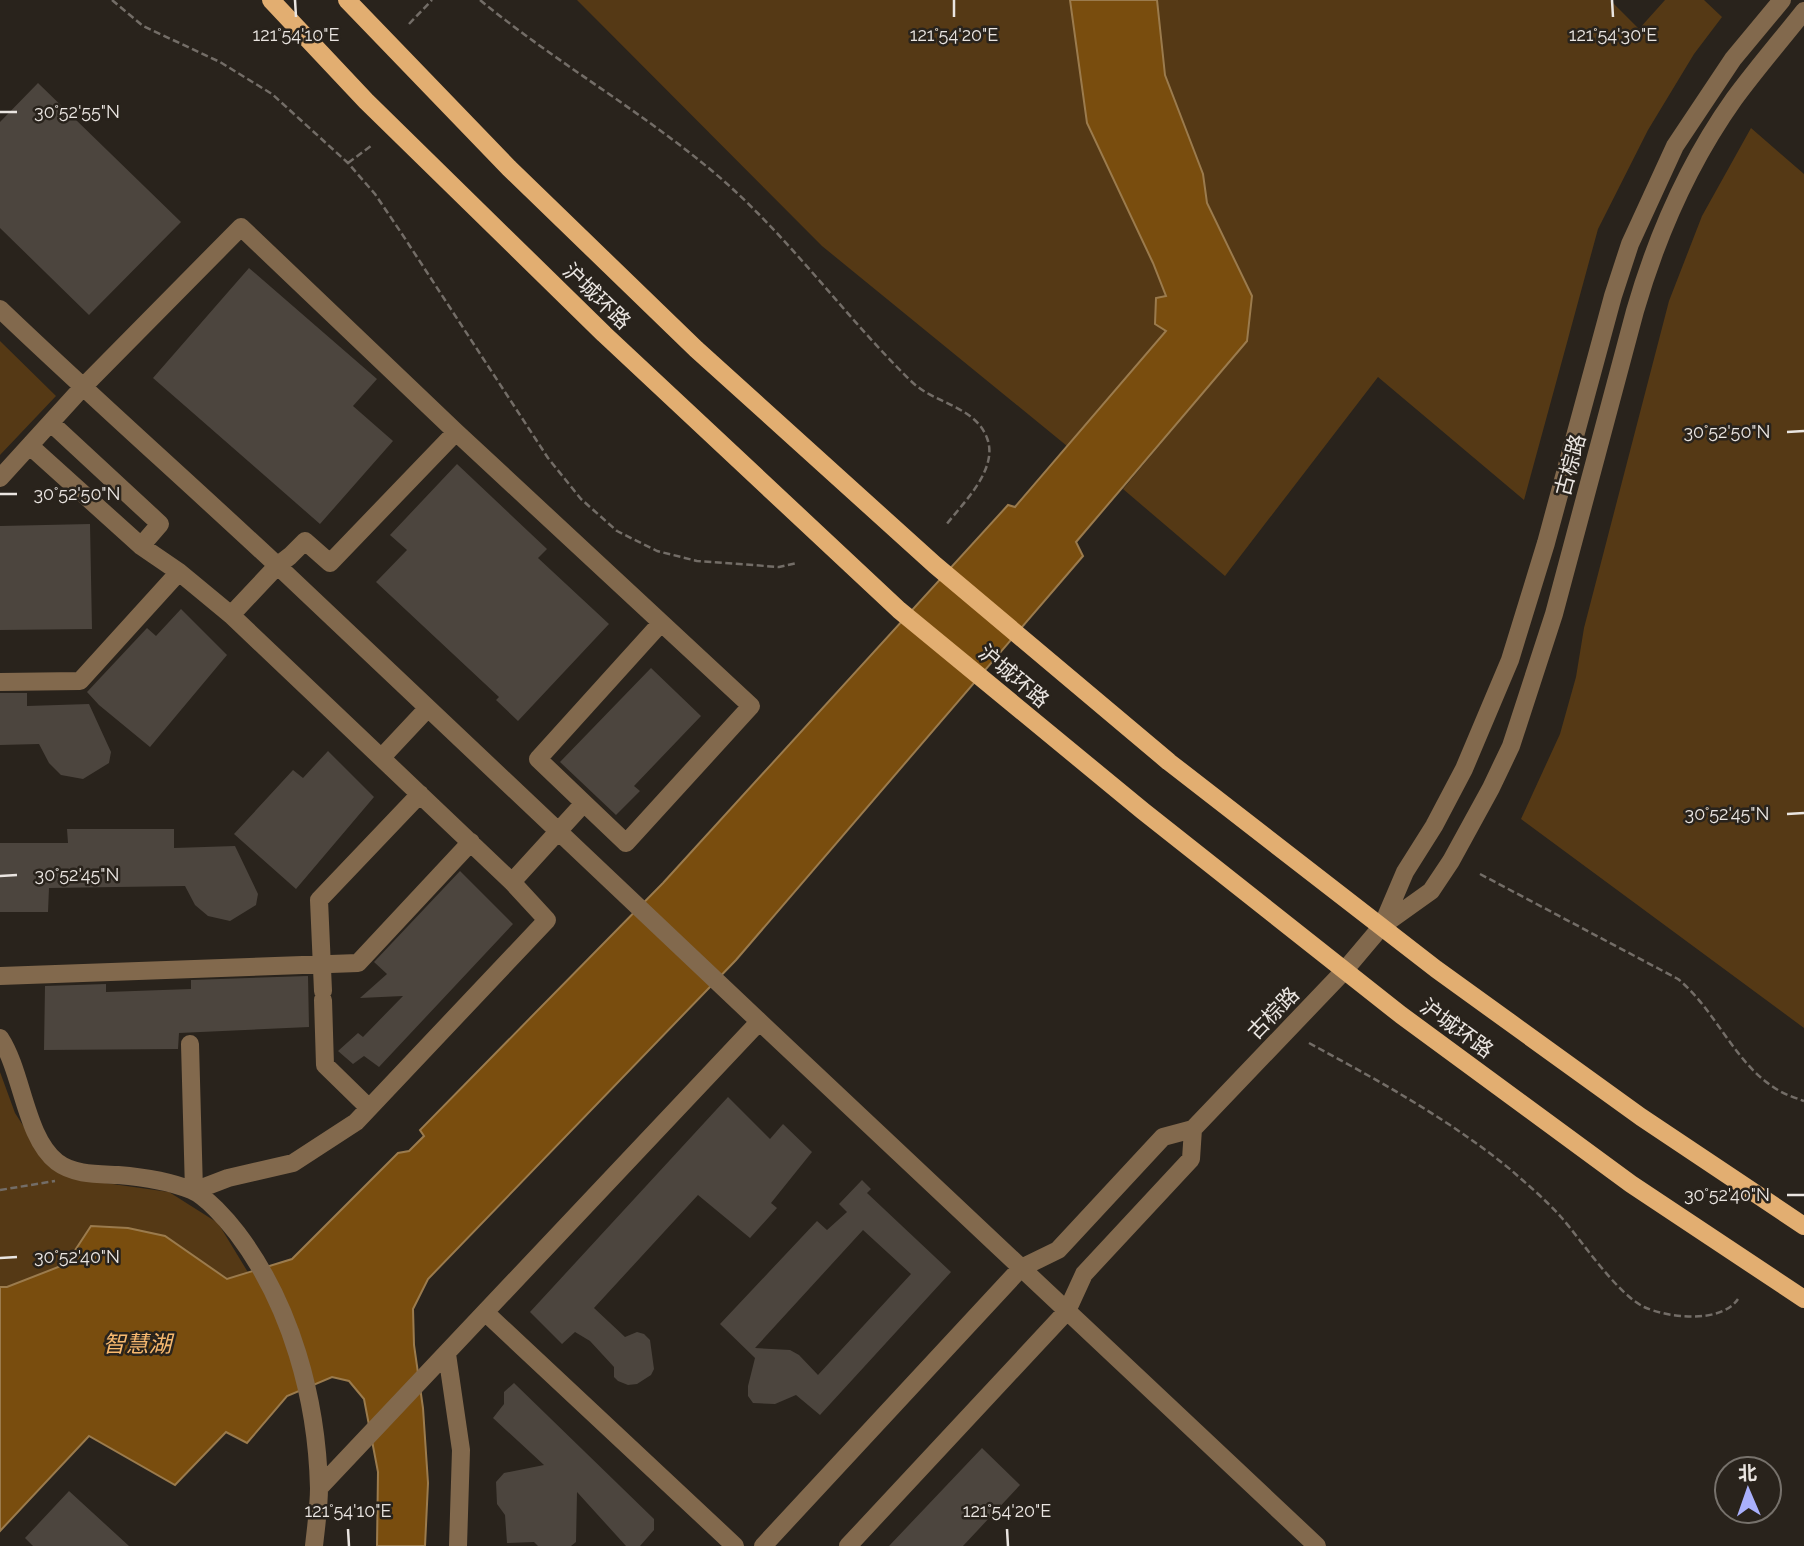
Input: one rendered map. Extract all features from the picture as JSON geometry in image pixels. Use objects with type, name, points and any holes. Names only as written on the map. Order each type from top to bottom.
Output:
[{"type":"main road","name":"沪城环路","points":[[271,0],[366,101],[604,334],[899,610],[1344,971],[1631,1184],[1804,1299]]},
{"type":"main road","name":"沪城环路","points":[[347,0],[509,167],[696,349],[935,565],[1024,640],[1169,762],[1436,970],[1642,1117],[1804,1226]]},
{"type":"street","name":"古棕路","points":[[1382,926],[1405,872],[1434,826],[1464,769],[1510,660],[1546,543],[1613,296],[1634,233],[1675,146],[1693,117],[1733,59],[1782,0]]},
{"type":"street","name":"古棕路","points":[[1193,1129],[1344,971],[1382,926],[1431,891],[1451,861],[1511,746],[1554,614],[1648,264],[1665,222],[1700,151],[1735,98],[1804,11]]},
{"type":"street","points":[[0,478],[82,388],[241,227],[456,432],[751,706],[626,843],[538,759],[661,623]]},
{"type":"street","points":[[0,309],[82,388],[277,566],[1317,1546]]},
{"type":"street","points":[[51,423],[160,524],[141,546]]},
{"type":"street","points":[[231,615],[277,566],[305,541],[330,563],[456,432]]},
{"type":"street","points":[[30,446],[141,546],[231,615],[471,842],[547,920],[356,1122],[293,1163],[228,1178],[194,1191]]},
{"type":"street","points":[[0,682],[80,681],[178,572]]},
{"type":"street","points":[[382,757],[427,709]]},
{"type":"street","points":[[369,1108],[326,1065],[319,900],[420,794]]},
{"type":"street","points":[[512,882],[584,803]]},
{"type":"street","points":[[0,976],[358,962],[471,842]]},
{"type":"street","points":[[319,1488],[760,1022]]},
{"type":"street","points":[[0,1038],[19,1082],[37,1140],[57,1163],[92,1175],[118,1175],[168,1182],[194,1191],[228,1221],[257,1259],[283,1314],[309,1392],[319,1488],[314,1546]]},
{"type":"street","points":[[190,1044],[194,1191]]},
{"type":"street","points":[[763,1546],[1021,1268],[1058,1250],[1163,1137],[1193,1129],[1191,1159],[1084,1275],[1067,1311],[848,1546]]},
{"type":"street","points":[[486,1313],[735,1546]]},
{"type":"street","points":[[447,1354],[461,1450],[458,1546]]},
{"type":"path","points":[[112,0],[143,26],[219,62],[272,94],[348,163],[375,194],[548,458],[581,499],[617,531],[657,551],[697,561],[779,567],[797,563]]},
{"type":"path","points":[[409,24],[432,0]]},
{"type":"path","points":[[480,0],[526,38],[663,132],[712,170],[770,223],[875,346],[919,388],[968,413],[982,427],[988,439],[989,454],[982,476],[946,525]]},
{"type":"path","points":[[348,163],[371,146]]},
{"type":"path","points":[[1480,874],[1678,979],[1693,992],[1755,1070],[1777,1090],[1804,1101]]},
{"type":"path","points":[[1309,1043],[1402,1093],[1452,1126],[1511,1171],[1559,1215],[1624,1292],[1642,1306],[1686,1317],[1719,1313],[1734,1305],[1738,1299]]},
{"type":"path","points":[[0,1190],[71,1178],[79,1171]]},
{"type":"shaded area","points":[[577,0],[1070,0],[1087,123],[1166,296],[1167,331],[1067,446],[822,246]]},
{"type":"shaded area","points":[[1157,0],[1610,0],[1639,29],[1665,0],[1704,0],[1722,17],[1694,54],[1648,130],[1598,229],[1524,500],[1378,377],[1225,576],[1123,489],[1247,341],[1252,296],[1207,203],[1203,174],[1165,75]]},
{"type":"shaded area","points":[[1751,128],[1804,174],[1804,1028],[1521,819],[1560,734],[1576,677],[1584,628],[1669,301],[1702,216]]},
{"type":"shaded area","points":[[0,341],[56,396],[0,455]]},
{"type":"shaded area","points":[[0,1072],[15,1113],[42,1155],[70,1178],[169,1192],[218,1223],[249,1274],[226,1279],[165,1236],[66,1264],[7,1287],[0,1287]]},
{"type":"water","name":"智慧湖","points":[[1070,0],[1157,0],[1165,75],[1203,174],[1207,203],[1252,296],[1247,341],[1076,542],[1083,556],[736,960],[428,1279],[413,1309],[428,1483],[425,1546],[377,1546],[378,1472],[364,1399],[349,1381],[332,1377],[287,1396],[247,1443],[226,1432],[175,1485],[89,1436],[0,1531],[0,1287],[7,1287],[66,1264],[91,1226],[128,1228],[165,1236],[227,1279],[292,1259],[398,1153],[409,1151],[424,1136],[420,1130],[663,883],[1008,505],[1015,507],[1166,331],[1155,324],[1156,298],[1166,296],[1087,123]]},
{"type":"building","points":[[38,83],[181,222],[89,315],[0,228],[0,122]]},
{"type":"building","points":[[249,268],[377,379],[353,406],[393,441],[320,524],[153,378]]},
{"type":"building","points":[[457,464],[547,549],[538,558],[609,624],[518,721],[496,700],[499,697],[376,582],[407,550],[390,535]]},
{"type":"building","points":[[90,524],[92,629],[0,630],[0,526]]},
{"type":"building","points":[[181,609],[227,655],[150,747],[87,692],[147,628],[156,636]]},
{"type":"building","points":[[651,668],[701,716],[634,786],[640,791],[616,815],[560,762]]},
{"type":"building","points":[[0,693],[27,693],[27,706],[89,704],[111,752],[109,763],[83,779],[61,775],[49,763],[39,744],[0,745]]},
{"type":"building","points":[[328,751],[374,797],[296,889],[234,834],[293,770],[303,778]]},
{"type":"building","points":[[67,829],[174,829],[174,848],[235,846],[258,894],[256,905],[230,921],[208,916],[195,905],[185,886],[49,888],[48,912],[0,912],[0,843],[68,843]]},
{"type":"building","points":[[460,871],[513,924],[379,1067],[364,1056],[353,1064],[338,1051],[358,1033],[363,1037],[403,996],[360,998],[387,974],[374,962]]},
{"type":"building","points":[[308,976],[309,1027],[179,1033],[178,1049],[44,1050],[45,986],[106,984],[106,992],[191,989],[191,980]]},
{"type":"building","points":[[728,1097],[770,1139],[783,1124],[812,1152],[771,1203],[777,1208],[750,1238],[698,1195],[594,1308],[625,1337],[637,1332],[650,1340],[654,1369],[651,1375],[637,1384],[628,1385],[614,1377],[614,1367],[590,1341],[575,1332],[562,1344],[530,1312]]},
{"type":"building","points":[[862,1180],[871,1189],[867,1193],[951,1272],[820,1415],[796,1395],[775,1404],[753,1403],[748,1396],[748,1386],[755,1358],[720,1324],[817,1221],[827,1230],[847,1212],[839,1204]],"holes":[[[863,1230],[911,1274],[818,1375],[799,1355],[790,1350],[755,1348]]]},
{"type":"building","points":[[514,1383],[654,1519],[654,1530],[640,1546],[626,1546],[577,1492],[576,1542],[571,1546],[538,1546],[534,1542],[507,1543],[505,1515],[497,1504],[496,1482],[504,1473],[544,1465],[493,1418],[504,1404],[504,1392]]},
{"type":"building","points":[[982,1448],[1020,1485],[963,1546],[889,1546]]},
{"type":"building","points":[[69,1491],[129,1546],[33,1546],[25,1538]]}]
